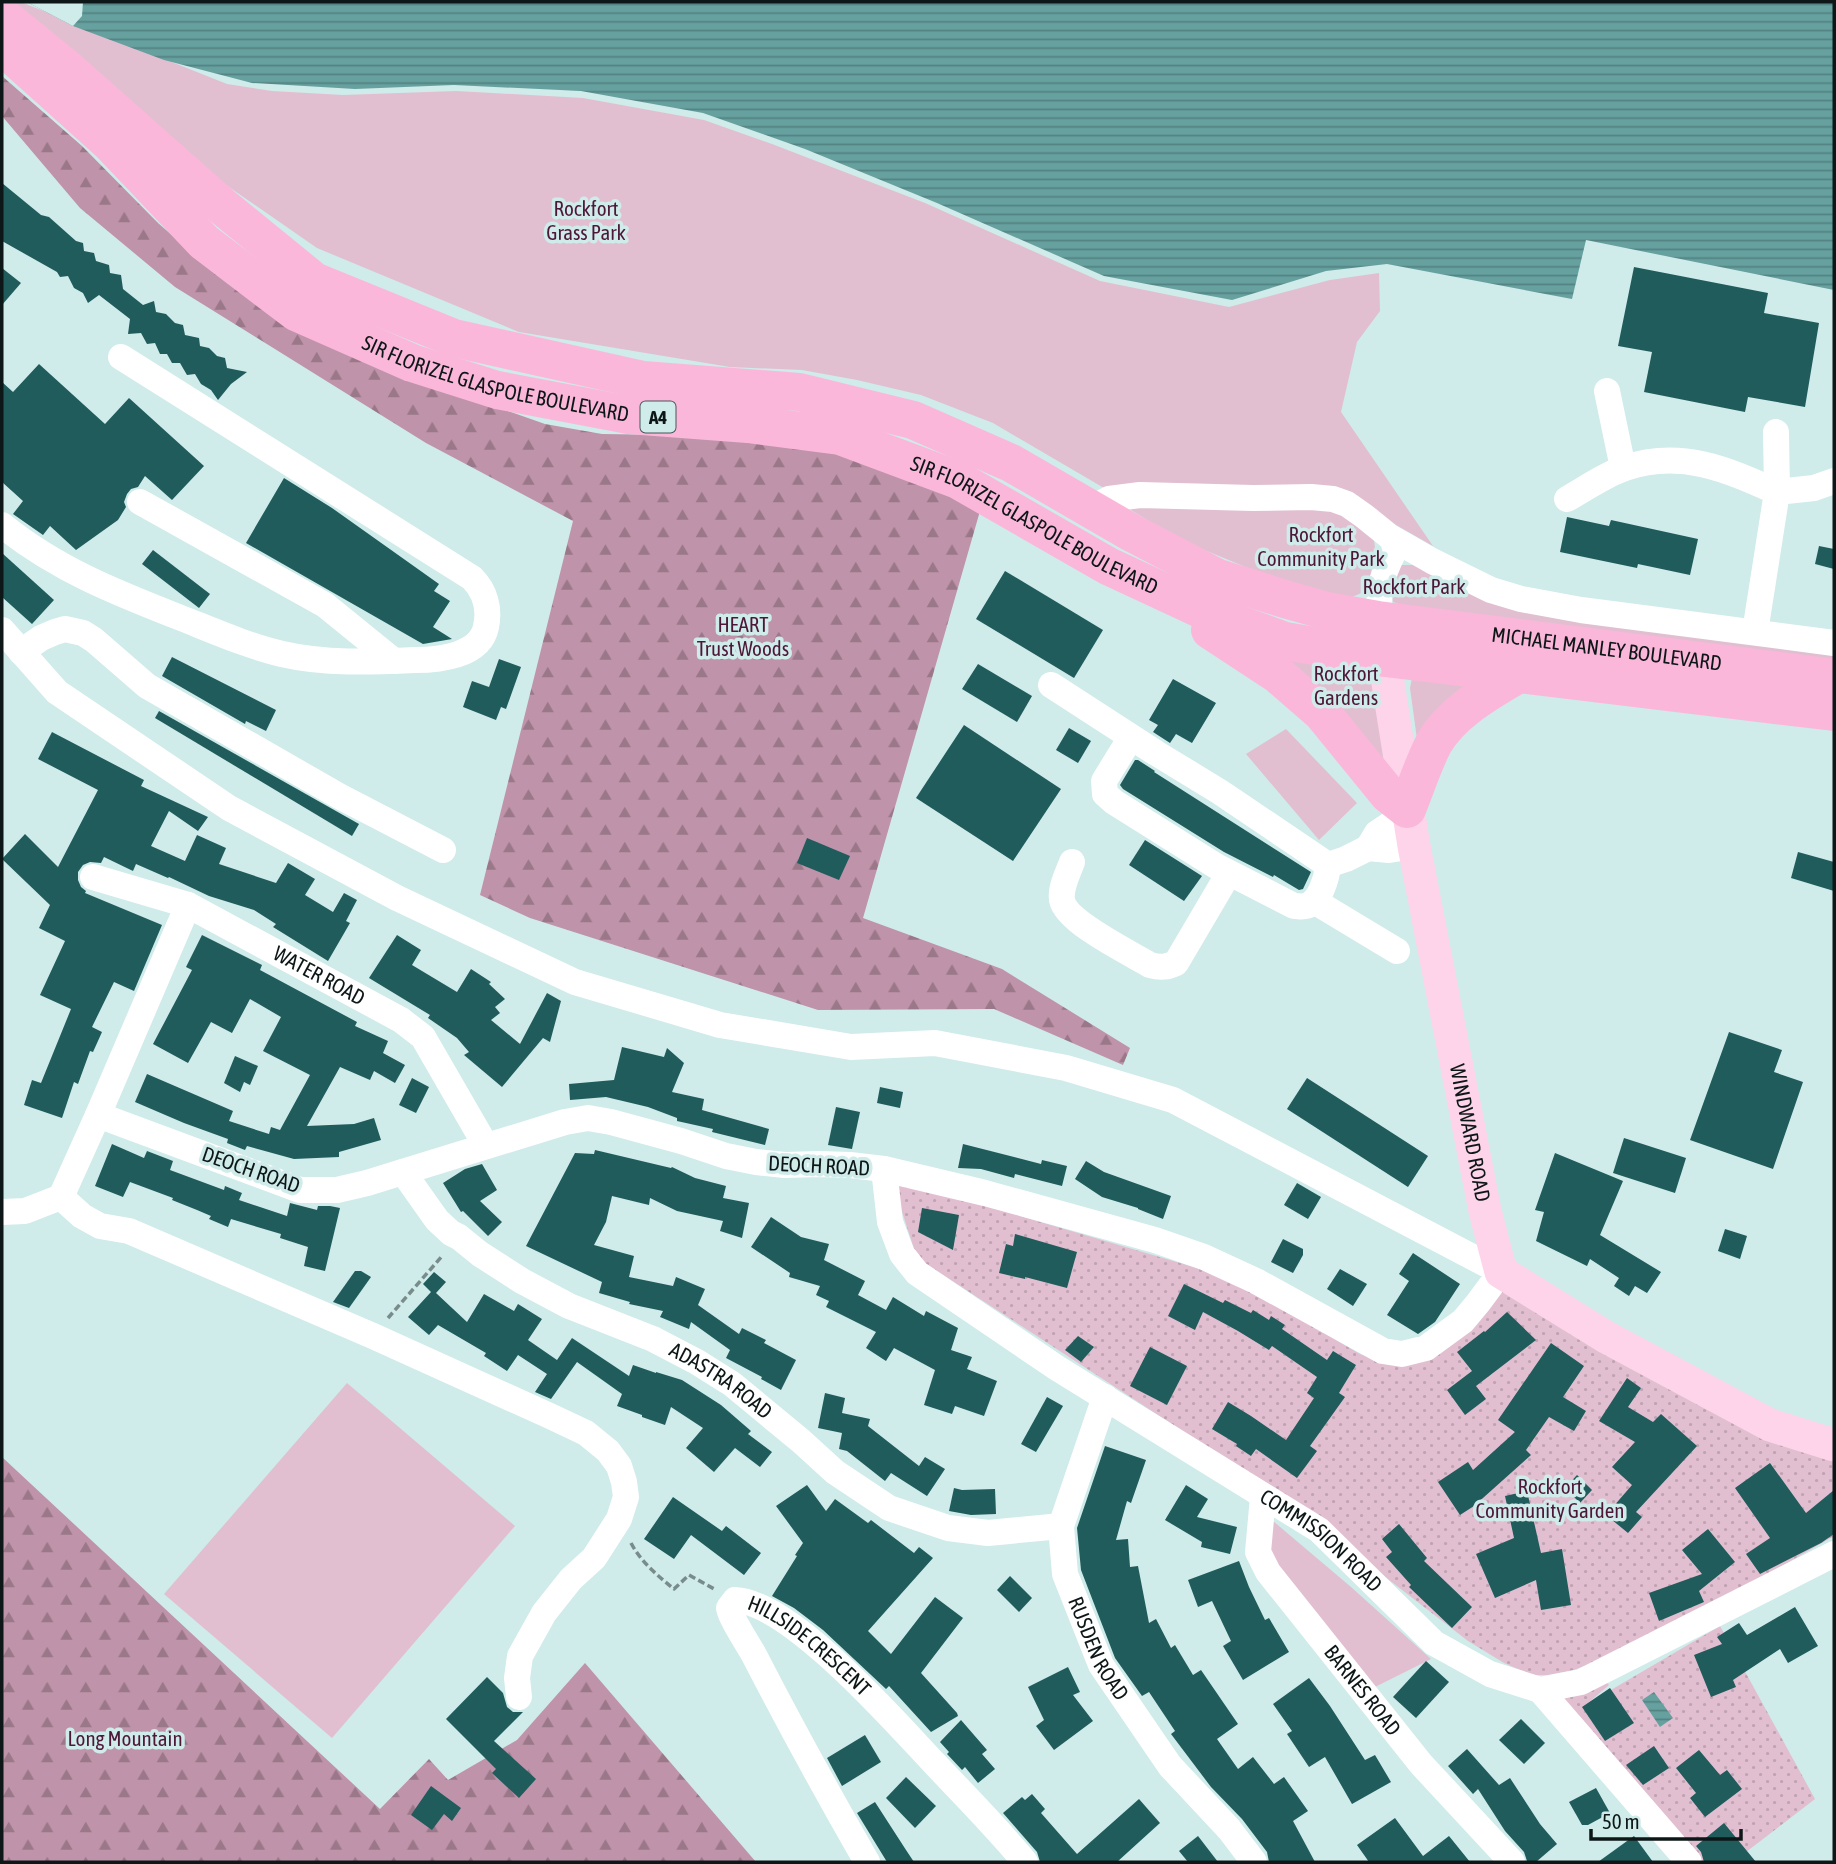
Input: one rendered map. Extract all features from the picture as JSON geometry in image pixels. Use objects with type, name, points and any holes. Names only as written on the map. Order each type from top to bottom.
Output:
[{"type":"highway","name":"SIR FLORIZEL GLASPOLE BOULEVARD","points":[[2,16],[65,67],[222,206],[314,281],[454,338],[643,380],[799,392],[913,420],[1011,463],[1218,578],[1327,611],[1378,620]]},
{"type":"highway","name":"SIR FLORIZEL GLASPOLE BOULEVARD","points":[[2,46],[108,142],[204,242],[296,312],[412,363],[497,390],[629,415],[748,424],[840,436],[958,480],[1108,566],[1209,613],[1285,641],[1385,658]]},
{"type":"highway","points":[[1108,566],[1277,674],[1322,713],[1410,825]]},
{"type":"highway","name":"MICHAEL MANLEY BOULEVARD","points":[[1378,620],[1834,678]]},
{"type":"highway","name":"MICHAEL MANLEY BOULEVARD","points":[[1385,658],[1834,712]]},
{"type":"highway","points":[[1410,825],[1435,742],[1449,723],[1474,702],[1517,675]]},
{"type":"main road","name":"WINDWARD ROAD","points":[[1378,620],[1410,825],[1485,1211],[1501,1272]]},
{"type":"main road","points":[[1501,1272],[1606,1337],[1770,1425],[1834,1445]]},
{"type":"street","points":[[2,525],[26,545],[70,571],[221,634],[281,654],[332,662],[435,660],[464,651],[484,637],[488,611],[481,587],[472,578],[121,357]]},
{"type":"street","points":[[1606,391],[1623,468]]},
{"type":"street","points":[[1755,632],[1777,492],[1776,432]]},
{"type":"street","points":[[1567,499],[1623,468],[1656,460],[1680,460],[1715,467],[1777,492],[1814,488],[1834,481]]},
{"type":"street","points":[[1090,509],[1109,499],[1140,495],[1333,499],[1347,504],[1390,537],[1432,561],[1491,590],[1521,599],[1581,610],[1834,643]]},
{"type":"street","points":[[140,502],[325,605],[394,661]]},
{"type":"street","points":[[1378,620],[1382,578],[1399,542]]},
{"type":"street","points":[[21,652],[55,632],[65,629],[83,633],[147,687],[339,796],[443,850]]},
{"type":"street","points":[[2,630],[57,692],[229,808],[397,898],[575,982],[720,1025],[851,1047],[935,1043],[1066,1068],[1172,1100],[1501,1272]]},
{"type":"street","points":[[1051,685],[1220,792],[1328,865]]},
{"type":"street","points":[[1130,737],[1104,781],[1105,794],[1114,802],[1229,873],[1294,906],[1304,907],[1314,901],[1325,881],[1328,865]]},
{"type":"street","points":[[1328,865],[1368,848],[1377,833],[1389,825],[1410,825]]},
{"type":"street","points":[[1072,862],[1061,899],[1069,914],[1092,931],[1158,967],[1177,963],[1229,873]]},
{"type":"street","name":"WATER ROAD","points":[[93,877],[188,905],[401,1020],[423,1037],[486,1146]]},
{"type":"street","points":[[1314,901],[1397,951]]},
{"type":"street","points":[[2,1212],[25,1211],[61,1197],[188,905]]},
{"type":"street","name":"DEOCH ROAD","points":[[98,1115],[300,1190],[337,1190],[565,1122],[588,1118],[756,1162],[785,1166],[819,1164],[884,1169],[1155,1240],[1204,1257],[1256,1280],[1383,1351],[1402,1354],[1426,1348],[1463,1321],[1501,1272]]},
{"type":"street","name":"COMMISSION ROAD","points":[[884,1169],[890,1222],[902,1254],[917,1273],[1056,1368],[1319,1530],[1434,1643],[1490,1674],[1540,1690],[1581,1682],[1834,1554]]},
{"type":"street","name":"ADASTRA ROAD","points":[[403,1172],[437,1220],[480,1254],[522,1281],[569,1306],[653,1339],[697,1362],[732,1384],[835,1472],[889,1508],[948,1528],[988,1533],[1061,1526]]},
{"type":"street","points":[[61,1197],[82,1216],[100,1226],[129,1231],[373,1336],[586,1433],[608,1451],[619,1466],[626,1497],[619,1520],[594,1558],[571,1579],[544,1613],[520,1656],[517,1678],[519,1697]]},
{"type":"street","name":"RUSDEN ROAD","points":[[1105,1397],[1061,1526],[1065,1574],[1101,1665],[1170,1766],[1229,1829],[1254,1862]]},
{"type":"street","name":"BARNES ROAD","points":[[1263,1497],[1258,1552],[1268,1572],[1421,1764],[1513,1862]]},
{"type":"street","name":"HILLSIDE CRESCENT","points":[[867,1862],[729,1613],[735,1600],[744,1600],[759,1606],[817,1645],[869,1694],[1025,1862]]},
{"type":"street","points":[[1540,1690],[1689,1862]]},
{"type":"path","points":[[373,1336],[458,1237]]},
{"type":"path","points":[[619,1520],[636,1552],[656,1575],[674,1590],[689,1575],[735,1600]]},
{"type":"green space","name":"Rockfort Grass Park","points":[[2,2],[21,2],[227,84],[272,91],[343,95],[456,91],[583,98],[704,120],[925,203],[1100,281],[1229,307],[1330,280],[1379,273],[1380,311],[1357,342],[1341,412],[1433,546],[1352,500],[1104,488],[993,423],[921,395],[857,380],[802,370],[730,367],[519,332],[317,248],[177,151]]},
{"type":"green space","name":"HEART Trust Woods","points":[[2,76],[82,146],[158,223],[227,283],[286,317],[460,394],[545,424],[602,434],[739,436],[858,452],[980,511],[863,918],[1002,969],[1130,1048],[1123,1065],[994,1009],[818,1010],[530,918],[480,895],[573,521],[426,443],[175,287],[80,208],[2,116]]},
{"type":"green space","name":"Rockfort Community Park","points":[[1126,507],[1340,507],[1374,540],[1377,564],[1374,582],[1364,592],[1342,601],[1253,570],[1180,540]]},
{"type":"green space","name":"Rockfort Park","points":[[1401,565],[1418,565],[1834,651],[1834,661],[1406,607],[1393,602],[1388,580]]},
{"type":"green space","name":"Rockfort Gardens","points":[[1214,623],[1367,665],[1390,758],[1394,794]]},
{"type":"green space","points":[[1413,673],[1502,678],[1420,761],[1410,688]]},
{"type":"green space","points":[[1286,729],[1357,803],[1319,840],[1246,754]]},
{"type":"green space","name":"Rockfort Community Garden","points":[[891,1178],[1214,1273],[1360,1354],[1375,1359],[1402,1360],[1501,1272],[1834,1456],[1834,1536],[1657,1638],[1574,1670],[1532,1675],[1504,1663],[1468,1641],[1273,1490],[917,1258]]},
{"type":"green space","points":[[347,1383],[515,1526],[332,1738],[164,1594]]},
{"type":"green space","name":"Long Mountain","points":[[2,1457],[380,1809],[429,1759],[448,1780],[517,1740],[585,1663],[756,1862],[2,1862]]},
{"type":"green space","points":[[1273,1521],[1431,1659],[1375,1687],[1264,1557]]},
{"type":"green space","points":[[1720,1626],[1815,1799],[1733,1862],[1699,1862],[1543,1691],[1601,1675],[1609,1685],[1587,1704]]},
{"type":"water","points":[[27,2],[1834,2],[1834,290],[1586,240],[1572,299],[1387,264],[1326,271],[1232,300],[1104,276],[805,149],[703,113],[581,91],[454,85],[355,89],[252,83],[164,60],[73,26]]},
{"type":"water","points":[[1654,1692],[1673,1718],[1660,1727],[1642,1700]]},
{"type":"pier","points":[[27,2],[83,2],[82,16],[73,26]]},
{"type":"building","points":[[2,183],[41,215],[49,217],[76,241],[83,243],[84,251],[94,253],[96,261],[109,265],[110,273],[121,275],[123,289],[143,305],[154,301],[156,312],[166,314],[175,323],[183,325],[185,335],[199,338],[200,346],[225,358],[227,368],[247,372],[231,384],[218,400],[211,390],[201,384],[195,374],[187,375],[180,363],[172,363],[167,354],[160,354],[155,343],[147,344],[141,333],[128,334],[130,319],[99,295],[88,303],[83,293],[74,288],[68,276],[60,277],[57,272],[2,241]]},
{"type":"building","points":[[1634,267],[1768,293],[1764,313],[1819,323],[1805,407],[1748,397],[1745,412],[1644,392],[1652,352],[1618,346]]},
{"type":"building","points":[[2,268],[21,283],[2,305]]},
{"type":"building","points":[[39,364],[105,424],[129,398],[204,466],[172,500],[145,476],[138,487],[127,494],[124,502],[126,507],[118,520],[76,550],[50,526],[43,535],[13,514],[23,501],[2,482],[2,382],[13,392]]},
{"type":"building","points":[[284,478],[332,508],[439,584],[434,591],[450,601],[433,627],[452,639],[423,644],[246,543]]},
{"type":"building","points":[[1567,517],[1609,526],[1611,520],[1698,539],[1690,575],[1638,564],[1637,568],[1560,552]]},
{"type":"building","points":[[1819,546],[1834,549],[1834,569],[1815,564]]},
{"type":"building","points":[[153,550],[210,594],[199,608],[142,564]]},
{"type":"building","points":[[2,553],[54,600],[32,624],[2,597]]},
{"type":"building","points":[[1005,571],[1103,630],[1074,678],[976,619]]},
{"type":"building","points":[[172,657],[276,710],[266,731],[246,721],[245,724],[162,676]]},
{"type":"building","points":[[499,659],[521,667],[506,709],[501,707],[496,720],[463,707],[472,681],[489,687]]},
{"type":"building","points":[[978,664],[1032,696],[1017,722],[962,689]]},
{"type":"building","points":[[1173,679],[1216,703],[1192,743],[1176,734],[1170,743],[1153,732],[1158,725],[1149,720]]},
{"type":"building","points":[[159,711],[359,824],[352,836],[155,718]]},
{"type":"building","points":[[964,725],[1061,789],[1013,861],[916,798]]},
{"type":"building","points":[[1069,728],[1091,741],[1078,763],[1056,750]]},
{"type":"building","points":[[52,732],[144,780],[141,786],[208,817],[198,831],[169,811],[151,846],[185,861],[197,835],[226,848],[219,864],[276,883],[288,863],[315,879],[305,895],[333,912],[344,893],[357,900],[346,921],[350,923],[328,961],[273,927],[276,924],[254,910],[209,896],[136,864],[133,871],[104,857],[101,863],[90,862],[83,865],[78,872],[78,880],[85,893],[162,925],[134,991],[114,982],[92,1027],[102,1032],[93,1052],[90,1051],[78,1084],[74,1082],[62,1118],[24,1105],[32,1080],[41,1083],[71,1009],[40,995],[65,941],[39,928],[50,905],[2,859],[25,834],[58,867],[98,790],[38,759]]},
{"type":"building","points":[[1135,760],[1311,872],[1303,889],[1299,890],[1224,852],[1123,789],[1120,785]]},
{"type":"building","points":[[807,838],[850,856],[839,880],[797,863]]},
{"type":"building","points":[[1145,840],[1202,876],[1184,901],[1129,865]]},
{"type":"building","points":[[1798,852],[1834,862],[1834,891],[1791,878]]},
{"type":"building","points":[[202,935],[262,965],[260,970],[357,1022],[355,1026],[388,1041],[383,1053],[405,1065],[395,1083],[374,1071],[370,1080],[340,1067],[307,1126],[354,1124],[374,1118],[381,1140],[339,1152],[339,1157],[294,1159],[247,1146],[245,1150],[227,1143],[228,1139],[135,1102],[147,1074],[233,1111],[229,1121],[269,1134],[271,1127],[280,1130],[310,1075],[263,1051],[281,1017],[250,999],[232,1033],[211,1022],[188,1063],[153,1044],[192,970],[186,967]]},
{"type":"building","points":[[397,935],[421,950],[412,965],[457,992],[471,969],[491,982],[489,984],[505,999],[495,1007],[500,1013],[491,1020],[520,1044],[547,993],[561,1001],[550,1042],[543,1038],[502,1087],[464,1055],[469,1052],[457,1038],[428,1018],[430,1015],[369,978]]},
{"type":"building","points":[[1729,1032],[1782,1050],[1774,1072],[1803,1082],[1773,1169],[1690,1140]]},
{"type":"building","points":[[622,1047],[664,1057],[667,1048],[684,1063],[672,1092],[704,1099],[702,1110],[769,1129],[765,1145],[712,1132],[713,1129],[677,1121],[677,1118],[648,1107],[606,1097],[570,1100],[569,1084],[614,1080]]},
{"type":"building","points":[[235,1056],[258,1066],[250,1085],[244,1082],[240,1092],[224,1083]]},
{"type":"building","points":[[412,1078],[429,1087],[416,1113],[399,1105]]},
{"type":"building","points":[[1307,1078],[1428,1156],[1408,1187],[1287,1109]]},
{"type":"building","points":[[880,1087],[903,1092],[900,1108],[877,1103]]},
{"type":"building","points":[[836,1107],[860,1112],[852,1149],[828,1145]]},
{"type":"building","points":[[1624,1138],[1686,1158],[1675,1193],[1613,1173]]},
{"type":"building","points":[[112,1144],[144,1158],[147,1151],[173,1161],[170,1170],[224,1190],[225,1186],[242,1193],[239,1200],[287,1216],[290,1203],[317,1210],[318,1206],[340,1208],[325,1271],[304,1266],[308,1247],[280,1238],[281,1234],[231,1219],[228,1227],[209,1219],[211,1216],[172,1200],[173,1198],[130,1182],[123,1197],[95,1186]]},
{"type":"building","points":[[963,1144],[1041,1164],[1042,1160],[1067,1166],[1062,1186],[1015,1174],[1014,1178],[981,1169],[958,1168]]},
{"type":"building","points":[[595,1150],[672,1167],[695,1178],[726,1186],[723,1198],[749,1203],[742,1238],[720,1231],[723,1221],[677,1211],[650,1198],[649,1205],[612,1196],[606,1222],[594,1245],[634,1256],[629,1277],[673,1286],[676,1277],[705,1289],[698,1305],[739,1334],[742,1328],[796,1360],[781,1390],[726,1358],[730,1350],[691,1322],[689,1329],[660,1317],[663,1311],[629,1304],[630,1302],[599,1293],[602,1282],[526,1246],[575,1153],[594,1154]]},
{"type":"building","points":[[1555,1153],[1623,1181],[1600,1235],[1661,1272],[1647,1293],[1635,1286],[1629,1296],[1614,1286],[1619,1278],[1590,1259],[1587,1266],[1536,1241],[1544,1212],[1535,1210]]},
{"type":"building","points":[[1086,1161],[1104,1172],[1171,1196],[1163,1219],[1102,1197],[1075,1179]]},
{"type":"building","points":[[482,1164],[497,1190],[480,1201],[502,1222],[488,1236],[461,1212],[443,1183],[465,1169]]},
{"type":"building","points":[[1297,1183],[1321,1197],[1308,1219],[1284,1205]]},
{"type":"building","points":[[922,1208],[959,1215],[953,1250],[918,1232]]},
{"type":"building","points":[[771,1217],[801,1237],[829,1244],[824,1260],[865,1281],[858,1295],[886,1310],[893,1297],[924,1316],[926,1311],[958,1328],[951,1350],[972,1357],[967,1369],[997,1381],[984,1416],[955,1406],[952,1414],[924,1405],[935,1370],[894,1348],[886,1361],[866,1348],[876,1332],[826,1307],[829,1301],[816,1295],[820,1286],[789,1277],[790,1273],[751,1247]]},
{"type":"building","points":[[1725,1229],[1747,1236],[1740,1259],[1718,1251]]},
{"type":"building","points":[[1015,1234],[1077,1252],[1067,1288],[999,1273],[1006,1244],[1013,1246]]},
{"type":"building","points":[[1283,1239],[1303,1249],[1303,1255],[1293,1273],[1271,1262]]},
{"type":"building","points":[[1413,1253],[1460,1284],[1435,1322],[1418,1334],[1387,1315],[1409,1281],[1399,1274]]},
{"type":"building","points":[[1340,1269],[1367,1284],[1353,1306],[1327,1289]]},
{"type":"building","points":[[355,1271],[361,1271],[371,1277],[349,1308],[333,1302]]},
{"type":"building","points":[[434,1272],[446,1282],[436,1293],[467,1322],[484,1294],[514,1311],[518,1304],[542,1319],[528,1340],[557,1360],[572,1338],[629,1376],[633,1365],[682,1380],[721,1405],[751,1431],[748,1434],[772,1452],[760,1467],[735,1448],[714,1472],[686,1448],[703,1428],[671,1407],[665,1425],[617,1406],[622,1394],[577,1362],[551,1399],[535,1392],[547,1374],[518,1355],[507,1371],[484,1356],[486,1353],[438,1325],[429,1335],[408,1317],[431,1292],[423,1284]]},
{"type":"building","points":[[1184,1284],[1223,1303],[1225,1300],[1251,1313],[1253,1310],[1269,1320],[1271,1316],[1285,1325],[1282,1329],[1327,1360],[1333,1351],[1356,1365],[1339,1393],[1345,1397],[1310,1446],[1317,1451],[1297,1478],[1256,1449],[1251,1456],[1212,1429],[1228,1402],[1286,1440],[1314,1398],[1307,1393],[1317,1377],[1272,1346],[1269,1350],[1203,1312],[1195,1330],[1168,1316]]},
{"type":"building","points":[[1507,1312],[1536,1340],[1476,1386],[1486,1399],[1465,1415],[1447,1390],[1472,1371],[1457,1352]]},
{"type":"building","points":[[1078,1336],[1094,1347],[1081,1362],[1065,1350]]},
{"type":"building","points":[[1551,1343],[1584,1366],[1563,1397],[1586,1411],[1574,1431],[1549,1417],[1526,1450],[1531,1455],[1474,1506],[1460,1515],[1438,1482],[1468,1462],[1473,1470],[1515,1432],[1498,1420]]},
{"type":"building","points":[[1150,1347],[1187,1366],[1167,1405],[1130,1386]]},
{"type":"building","points":[[1627,1378],[1641,1388],[1628,1407],[1653,1422],[1661,1414],[1697,1446],[1636,1512],[1642,1517],[1628,1533],[1606,1515],[1632,1485],[1612,1467],[1635,1442],[1599,1421]]},
{"type":"building","points":[[825,1393],[845,1398],[842,1413],[870,1419],[868,1426],[919,1466],[925,1457],[945,1469],[927,1496],[891,1473],[885,1481],[847,1451],[839,1449],[842,1433],[818,1428]]},
{"type":"building","points":[[1047,1397],[1063,1406],[1036,1452],[1021,1444]]},
{"type":"building","points":[[1105,1446],[1146,1460],[1131,1503],[1127,1501],[1116,1540],[1128,1539],[1130,1567],[1138,1566],[1149,1623],[1156,1619],[1171,1648],[1175,1645],[1193,1675],[1201,1670],[1238,1724],[1217,1739],[1238,1769],[1253,1757],[1274,1784],[1284,1777],[1308,1811],[1293,1821],[1315,1862],[1269,1862],[1267,1852],[1242,1819],[1211,1787],[1171,1734],[1175,1731],[1149,1692],[1142,1696],[1115,1658],[1081,1570],[1077,1528]]},
{"type":"building","points":[[1770,1463],[1806,1513],[1834,1490],[1834,1534],[1760,1574],[1746,1554],[1770,1538],[1735,1488]]},
{"type":"building","points":[[1577,1475],[1592,1490],[1580,1503],[1565,1488]]},
{"type":"building","points":[[807,1485],[826,1511],[835,1499],[868,1523],[871,1520],[914,1553],[919,1547],[933,1558],[868,1631],[891,1654],[935,1597],[963,1618],[921,1673],[958,1716],[931,1732],[889,1686],[886,1689],[823,1630],[794,1608],[772,1596],[803,1543],[776,1506]]},
{"type":"building","points":[[1186,1485],[1208,1499],[1197,1517],[1237,1527],[1230,1554],[1201,1547],[1202,1542],[1165,1520]]},
{"type":"building","points":[[954,1488],[995,1489],[996,1514],[971,1515],[949,1511]]},
{"type":"building","points":[[1527,1491],[1541,1553],[1562,1549],[1571,1605],[1541,1610],[1536,1580],[1495,1598],[1476,1554],[1514,1538],[1505,1496]]},
{"type":"building","points":[[673,1497],[722,1531],[726,1526],[761,1553],[744,1575],[691,1535],[674,1559],[644,1539]]},
{"type":"building","points":[[1399,1524],[1427,1558],[1424,1561],[1472,1607],[1452,1628],[1409,1587],[1411,1585],[1386,1557],[1392,1552],[1382,1539]]},
{"type":"building","points":[[1708,1529],[1735,1562],[1699,1591],[1704,1602],[1659,1621],[1649,1593],[1702,1574],[1682,1550]]},
{"type":"building","points":[[1239,1561],[1265,1620],[1269,1618],[1289,1652],[1243,1680],[1223,1646],[1231,1641],[1212,1601],[1198,1607],[1188,1580]]},
{"type":"building","points":[[1010,1576],[1032,1598],[1019,1612],[997,1590]]},
{"type":"building","points":[[1795,1607],[1818,1646],[1788,1663],[1780,1649],[1733,1680],[1736,1687],[1711,1697],[1694,1655],[1722,1644],[1717,1637],[1739,1623],[1747,1635]]},
{"type":"building","points":[[1426,1661],[1449,1682],[1416,1718],[1393,1697]]},
{"type":"building","points":[[1068,1667],[1080,1692],[1073,1695],[1093,1721],[1054,1750],[1036,1726],[1044,1720],[1028,1687]]},
{"type":"building","points":[[487,1677],[503,1693],[507,1707],[513,1712],[523,1712],[494,1741],[536,1779],[519,1798],[492,1773],[496,1769],[446,1719]]},
{"type":"building","points":[[1309,1678],[1365,1760],[1375,1755],[1391,1782],[1352,1804],[1325,1757],[1309,1767],[1287,1734],[1292,1731],[1273,1704]]},
{"type":"building","points":[[1610,1688],[1634,1723],[1605,1741],[1582,1707]]},
{"type":"building","points":[[1521,1719],[1545,1743],[1524,1764],[1499,1740]]},
{"type":"building","points":[[961,1720],[987,1750],[982,1754],[995,1769],[978,1783],[965,1767],[962,1770],[947,1754],[949,1752],[940,1742]]},
{"type":"building","points":[[865,1735],[881,1762],[842,1786],[827,1758]]},
{"type":"building","points":[[1654,1746],[1669,1768],[1643,1785],[1626,1765]]},
{"type":"building","points":[[1467,1749],[1499,1785],[1510,1778],[1540,1824],[1557,1844],[1536,1862],[1527,1861],[1524,1852],[1505,1831],[1478,1789],[1473,1794],[1448,1766]]},
{"type":"building","points":[[1699,1750],[1720,1775],[1727,1770],[1742,1789],[1705,1817],[1690,1798],[1696,1793],[1676,1768]]},
{"type":"building","points":[[906,1777],[936,1806],[915,1828],[886,1798]]},
{"type":"building","points":[[431,1786],[461,1808],[452,1821],[444,1814],[432,1830],[411,1815]]},
{"type":"building","points":[[1596,1788],[1610,1813],[1588,1825],[1582,1825],[1569,1802]]},
{"type":"building","points":[[1032,1794],[1045,1809],[1041,1813],[1077,1854],[1139,1799],[1160,1823],[1117,1862],[1040,1862],[1037,1852],[1003,1813],[1022,1797],[1025,1800]]},
{"type":"building","points":[[875,1802],[914,1862],[887,1862],[857,1813]]},
{"type":"building","points":[[1395,1818],[1423,1856],[1449,1836],[1470,1862],[1369,1862],[1357,1845]]},
{"type":"building","points":[[1724,1823],[1756,1862],[1704,1862],[1696,1846]]},
{"type":"building","points":[[1198,1836],[1218,1862],[1188,1862],[1179,1851]]},
{"type":"building","points":[[1634,1836],[1653,1862],[1598,1862]]}]
